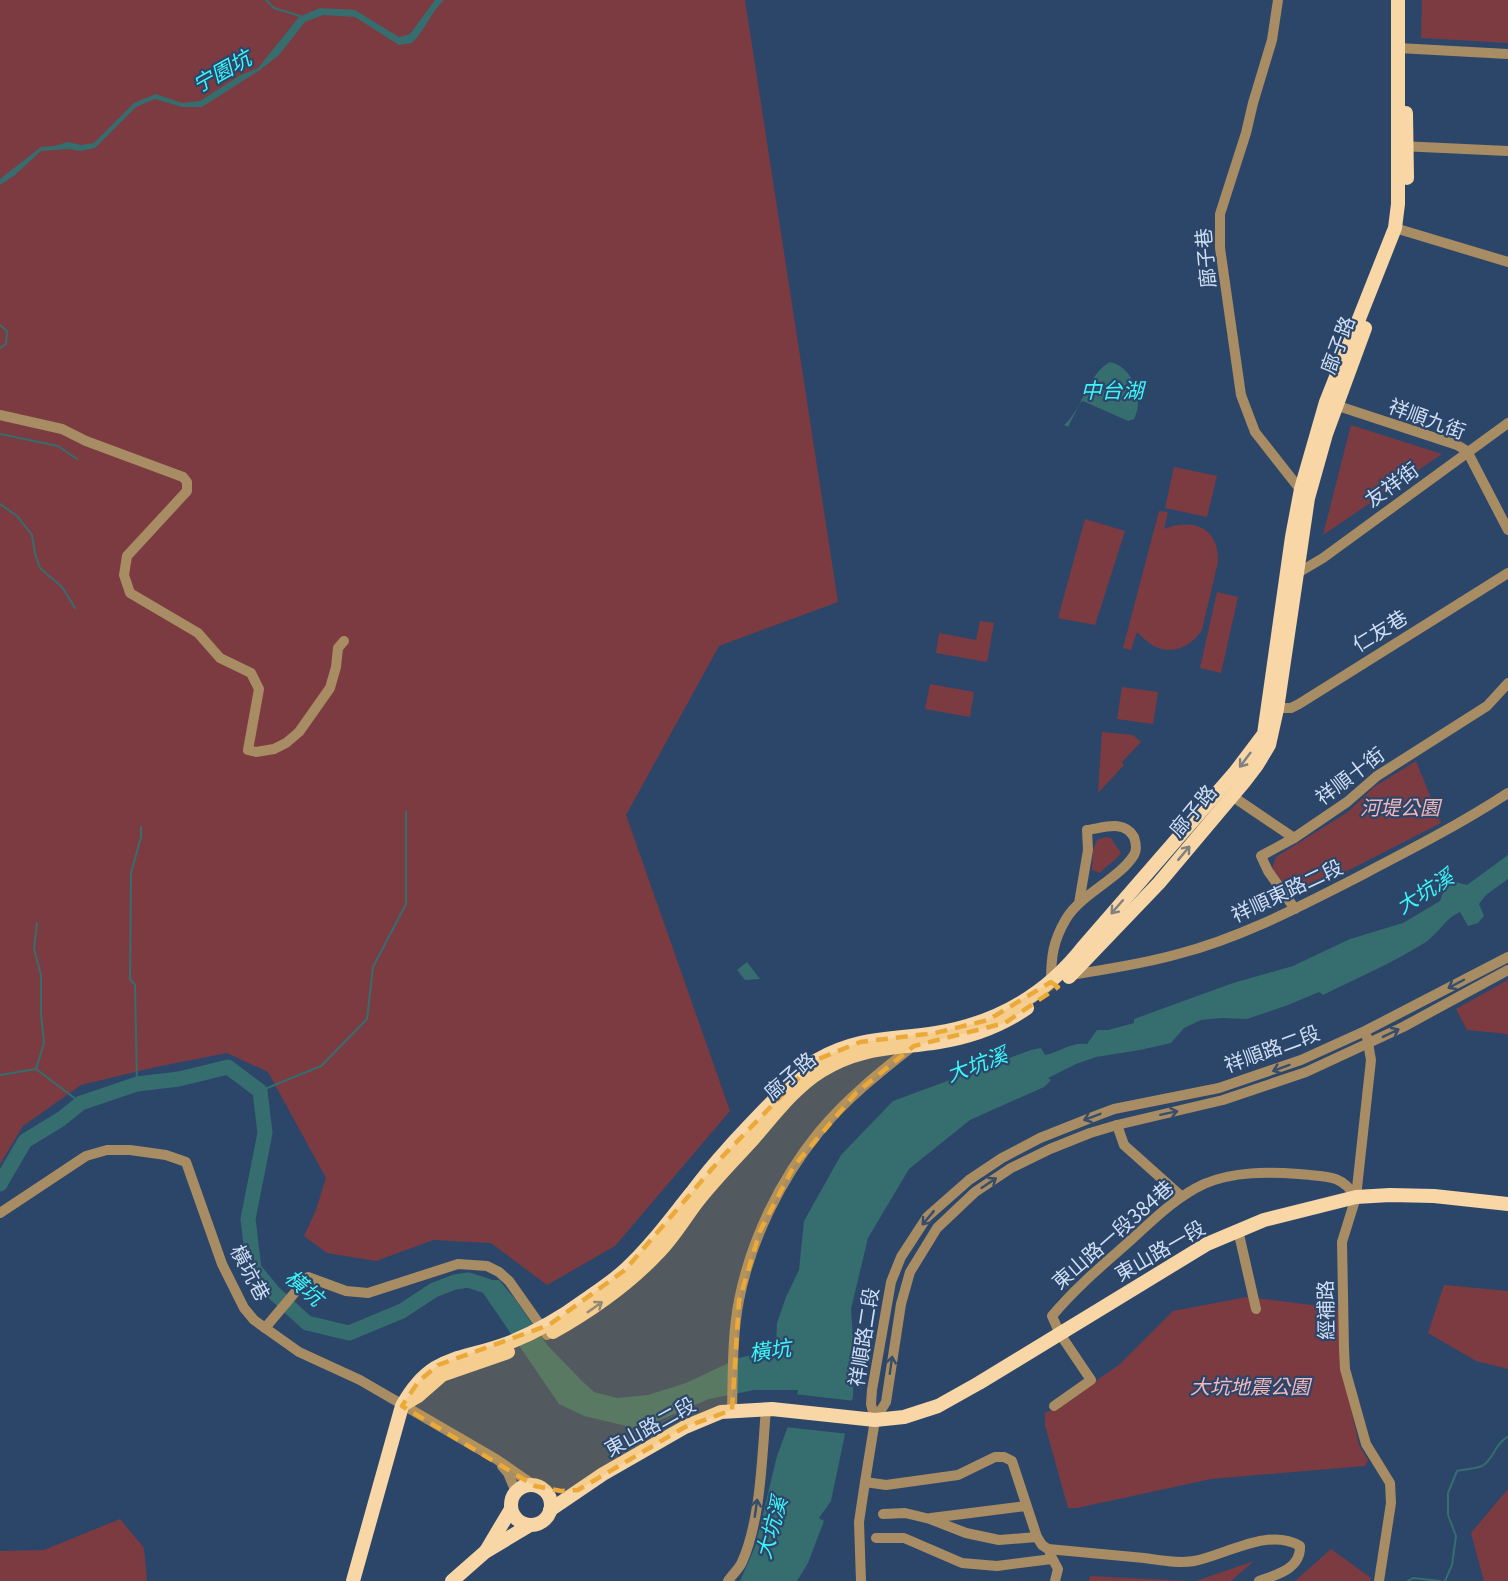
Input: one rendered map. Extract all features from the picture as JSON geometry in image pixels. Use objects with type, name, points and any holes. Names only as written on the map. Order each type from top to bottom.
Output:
[{"type":"main road","name":"廍子路","points":[[544,1333],[588,1312],[639,1272],[660,1252],[698,1201],[785,1103],[820,1071],[851,1055],[875,1049],[914,1046],[970,1035],[1005,1023],[1054,984],[1159,883],[1257,765],[1269,745],[1292,537],[1331,404],[1399,229],[1402,48],[1398,0]]},
{"type":"main road","name":"廍子路","points":[[1402,48],[1406,0]]},
{"type":"main road","name":"廍子路","points":[[1069,972],[1084,946],[1236,771],[1264,734],[1272,708],[1296,574],[1304,494]]},
{"type":"main road","name":"廍子路","points":[[544,1333],[625,1270],[664,1230],[693,1190],[797,1074],[816,1060],[860,1042],[935,1033],[988,1020],[1054,984]]},
{"type":"main road","name":"東山路一段","points":[[772,1409],[874,1420],[904,1417],[938,1406],[1192,1252],[1264,1220],[1356,1197],[1434,1196],[1508,1204]]},
{"type":"main road","points":[[354,1581],[402,1406],[418,1396],[442,1375],[544,1333]]},
{"type":"main road","name":"東山路二段","points":[[550,1510],[578,1490],[686,1427],[732,1405],[772,1409]]},
{"type":"main road","points":[[485,1552],[511,1509],[513,1497],[521,1488],[578,1490]]},
{"type":"main road","points":[[452,1581],[485,1552],[530,1525],[541,1522],[550,1510],[550,1500],[539,1488]]},
{"type":"main road","points":[[511,1509],[518,1520],[530,1525]]},
{"type":"street","name":"廍子巷","points":[[1278,0],[1272,40],[1220,214],[1220,248],[1241,395],[1246,410],[1255,432],[1304,494]]},
{"type":"street","points":[[1402,48],[1508,54]]},
{"type":"street","points":[[1402,146],[1508,151]]},
{"type":"street","points":[[1399,229],[1508,262]]},
{"type":"street","name":"祥順九街","points":[[1331,404],[1457,445],[1467,451],[1505,515],[1508,530]]},
{"type":"street","points":[[0,415],[62,429],[86,441],[183,477],[187,482],[187,492],[127,556],[124,575],[130,593],[198,633],[220,658],[251,673],[259,689],[248,750],[256,752],[274,749],[299,732],[330,688],[336,668],[338,648],[344,641]]},
{"type":"street","name":"友祥街","points":[[1296,574],[1323,558],[1508,423]]},
{"type":"street","name":"仁友巷","points":[[1272,708],[1291,708],[1299,704],[1508,573]]},
{"type":"street","name":"祥順十街","points":[[1295,909],[1268,871],[1261,856],[1294,838],[1347,802],[1377,776],[1486,706],[1508,683]]},
{"type":"street","name":"祥順東路二段","points":[[1069,972],[1128,966],[1180,954],[1233,936],[1295,909],[1414,848],[1508,793]]},
{"type":"street","points":[[1232,796],[1294,838]]},
{"type":"street","points":[[1054,984],[1051,952],[1066,918],[1079,903],[1134,855],[1136,844],[1126,828],[1118,825],[1087,830],[1088,850],[1079,903]]},
{"type":"street","name":"祥順路二段","points":[[874,1420],[871,1404],[872,1390],[882,1325],[893,1275],[901,1257],[927,1217],[969,1180],[1002,1158],[1040,1138],[1114,1109],[1219,1088],[1301,1060],[1365,1031],[1508,957]]},
{"type":"street","name":"祥順路二段","points":[[874,1420],[886,1403],[891,1358],[905,1285],[916,1260],[938,1228],[975,1192],[1011,1168],[1050,1149],[1117,1125],[1223,1100],[1306,1072],[1370,1044],[1508,970]]},
{"type":"street","name":"經補路","points":[[1365,1031],[1370,1044],[1371,1060],[1356,1197],[1342,1242],[1346,1369],[1366,1444],[1390,1483],[1391,1503],[1379,1581]]},
{"type":"street","points":[[732,1405],[739,1301],[760,1231],[794,1166],[819,1132],[856,1093],[914,1046]]},
{"type":"street","points":[[1117,1125],[1124,1145],[1181,1196]]},
{"type":"street","name":"橫坑巷","points":[[0,1213],[86,1156],[108,1150],[130,1150],[166,1155],[186,1162],[222,1264],[244,1308],[254,1320],[299,1352],[360,1380],[496,1459],[539,1488]]},
{"type":"street","name":"東山路一段384巷","points":[[1060,1334],[1052,1316],[1073,1292],[1181,1196],[1206,1183],[1235,1175],[1271,1172],[1323,1176],[1341,1180],[1356,1197]]},
{"type":"street","points":[[1238,1230],[1256,1309]]},
{"type":"street","points":[[265,1328],[308,1277],[346,1290],[368,1293],[459,1264],[487,1266],[499,1272],[509,1281],[544,1333]]},
{"type":"street","points":[[1054,1406],[1091,1380],[1060,1334]]},
{"type":"street","points":[[728,1581],[741,1563],[753,1526],[772,1409]]},
{"type":"street","points":[[861,1581],[860,1522],[874,1420]]},
{"type":"street","points":[[865,1482],[886,1485],[958,1475],[995,1457],[1004,1457],[1012,1461],[1037,1537],[1058,1569],[1055,1581]]},
{"type":"street","points":[[496,1459],[508,1473],[516,1492]]},
{"type":"street","points":[[930,1519],[1026,1506]]},
{"type":"street","points":[[884,1514],[905,1512],[966,1533],[999,1540],[1037,1537]]},
{"type":"street","points":[[876,1538],[904,1538],[962,1563],[997,1566],[1050,1554],[1184,1562],[1210,1557],[1244,1544],[1262,1541],[1294,1543],[1300,1546],[1300,1555],[1292,1566],[1284,1572],[1259,1581]]},
{"type":"highlighted area","points":[[1051,982],[1058,987],[1005,1023],[914,1046],[856,1093],[794,1166],[760,1231],[739,1301],[732,1410],[685,1427],[578,1490],[561,1491],[535,1486],[402,1406],[418,1382],[438,1365],[549,1325],[625,1270],[723,1156],[816,1060],[860,1042],[935,1033],[988,1020]]},
{"type":"green space","points":[[0,0],[745,0],[838,602],[719,646],[626,815],[730,1111],[615,1246],[547,1285],[491,1243],[433,1240],[376,1261],[327,1253],[304,1236],[316,1210],[326,1178],[268,1072],[227,1053],[81,1085],[23,1126],[0,1164]]},
{"type":"green space","points":[[1422,0],[1508,0],[1508,43],[1421,38]]},
{"type":"green space","points":[[1351,425],[1442,454],[1323,535]]},
{"type":"green space","points":[[1174,467],[1217,476],[1207,517],[1165,508]]},
{"type":"green space","points":[[1159,511],[1168,512],[1164,529],[1194,525],[1209,533],[1217,550],[1218,562],[1202,630],[1193,640],[1176,649],[1163,649],[1151,644],[1137,632],[1131,650],[1123,648]]},
{"type":"green space","points":[[1085,519],[1125,531],[1095,625],[1058,618]]},
{"type":"green space","points":[[1217,592],[1238,597],[1221,673],[1200,668]]},
{"type":"green space","points":[[980,621],[994,623],[987,662],[936,653],[939,633],[976,640]]},
{"type":"green space","points":[[930,684],[974,692],[970,717],[925,709]]},
{"type":"green space","points":[[1122,687],[1158,692],[1153,724],[1117,719]]},
{"type":"green space","points":[[1102,732],[1133,735],[1141,742],[1122,762],[1124,765],[1098,793]]},
{"type":"green space","name":"河堤公園","points":[[1416,761],[1441,823],[1302,894],[1292,894],[1272,868],[1276,857],[1348,812],[1374,787]]},
{"type":"green space","points":[[1105,837],[1111,838],[1121,853],[1100,873],[1092,870],[1093,851],[1097,840]]},
{"type":"green space","points":[[1508,980],[1508,1034],[1467,1030],[1456,1009]]},
{"type":"green space","points":[[1444,1285],[1508,1291],[1508,1369],[1476,1361],[1428,1333]]},
{"type":"green space","name":"大坑地震公園","points":[[1247,1297],[1336,1308],[1340,1311],[1342,1367],[1359,1445],[1368,1460],[1365,1466],[1211,1479],[1068,1508],[1045,1425],[1045,1413],[1119,1365],[1173,1311]]},
{"type":"green space","points":[[1508,1489],[1508,1581],[1484,1581],[1471,1533]]},
{"type":"green space","points":[[120,1519],[144,1548],[147,1581],[0,1581],[0,1551],[44,1550]]},
{"type":"green space","points":[[1331,1549],[1371,1578],[1370,1581],[1295,1581]]},
{"type":"green space","points":[[1254,1561],[1231,1581],[1196,1581]]},
{"type":"green space","points":[[1090,1576],[1190,1581],[1089,1581]]},
{"type":"water","points":[[435,0],[444,0],[412,43],[399,45],[355,17],[323,15],[305,22],[279,55],[202,107],[182,107],[155,99],[136,107],[95,148],[81,151],[68,149],[41,151],[15,175],[0,185],[0,179],[41,147],[68,142],[81,145],[94,143],[134,103],[156,94],[182,103],[200,101],[239,76],[258,68],[299,17],[320,8],[355,10],[399,37],[410,34]]},
{"type":"water","name":"中台湖","points":[[1110,362],[1125,370],[1135,385],[1138,402],[1134,419],[1128,421],[1083,401],[1068,427],[1064,425],[1076,410],[1096,374]]},
{"type":"water","name":"大坑溪","points":[[1508,855],[1508,879],[1486,895],[1479,904],[1484,916],[1478,923],[1468,926],[1460,912],[1450,918],[1431,938],[1413,950],[1323,995],[1319,992],[1247,1019],[1201,1020],[1184,1028],[1171,1043],[1096,1057],[1076,1064],[1048,1078],[1051,1080],[1044,1087],[970,1120],[909,1169],[868,1238],[851,1309],[854,1354],[853,1396],[831,1501],[819,1518],[824,1521],[808,1563],[797,1581],[740,1581],[755,1547],[777,1456],[794,1410],[798,1390],[754,1390],[709,1399],[639,1429],[584,1416],[559,1404],[479,1287],[468,1280],[499,1280],[548,1346],[583,1382],[594,1392],[617,1398],[648,1395],[686,1383],[739,1358],[776,1349],[777,1323],[799,1270],[804,1221],[841,1155],[893,1101],[1031,1050],[1041,1048],[1045,1055],[1076,1044],[1087,1044],[1097,1030],[1108,1030],[1134,1023],[1134,1019],[1233,983],[1293,966],[1350,939],[1403,923],[1440,901],[1447,882],[1467,885]]},
{"type":"water","points":[[747,962],[760,979],[745,980],[737,970]]},
{"type":"pier","points":[[794,1394],[855,1401],[849,1434],[785,1427],[792,1409]]},
{"type":"waterway","points":[[266,0],[274,8],[303,17]]},
{"type":"waterway","points":[[0,325],[7,331],[6,344],[0,348]]},
{"type":"waterway","points":[[0,434],[58,446],[77,459]]},
{"type":"waterway","points":[[0,504],[17,516],[32,535],[40,568],[62,587],[75,608]]},
{"type":"waterway","points":[[260,1091],[321,1066],[367,1019],[373,967],[406,904],[406,812]]},
{"type":"waterway","points":[[137,1084],[135,985],[130,979],[131,873],[141,837],[141,827]]},
{"type":"waterway","points":[[37,923],[34,949],[41,975],[44,1043],[36,1069],[81,1103]]},
{"type":"waterway","name":"橫坑","points":[[0,1184],[25,1141],[61,1119],[81,1103],[137,1084],[179,1079],[228,1067],[260,1091],[265,1133],[248,1219],[254,1269],[274,1293],[307,1323],[349,1333],[402,1311],[434,1290],[455,1282],[468,1280],[487,1286]]},
{"type":"waterway","points":[[0,1075],[36,1069]]},
{"type":"waterway","points":[[1445,1581],[1452,1565],[1456,1536],[1448,1515],[1448,1493],[1457,1471],[1482,1466],[1500,1443],[1508,1437]]},
{"type":"waterway","points":[[1408,1581],[1413,1578],[1440,1581]]},
{"type":"water label","name":"宁園坑","points":[[222,72]]}]
